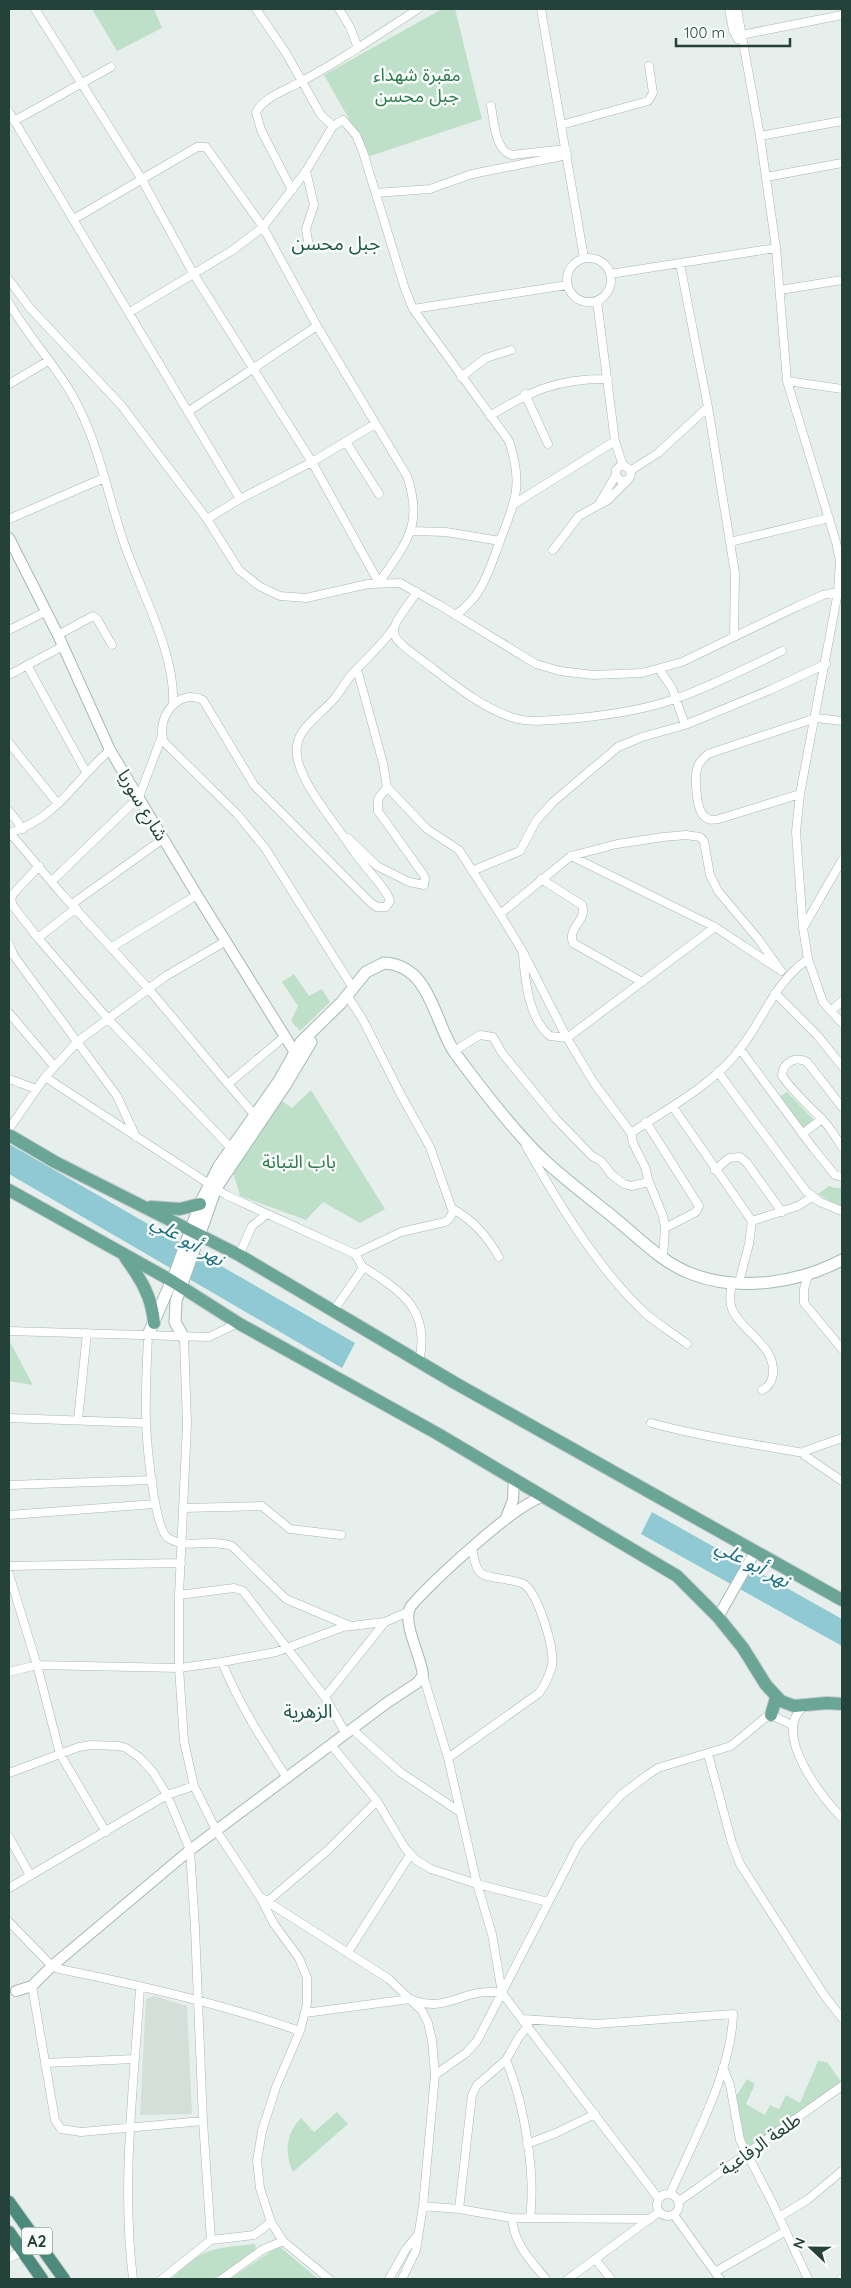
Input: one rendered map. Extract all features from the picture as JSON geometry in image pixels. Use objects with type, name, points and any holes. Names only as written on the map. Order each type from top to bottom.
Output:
[{"type":"highway","name":"A2","points":[[9,2202],[64,2279]]},
{"type":"highway","name":"A2","points":[[9,2232],[42,2279]]},
{"type":"main road","points":[[148,1335],[178,1280],[213,1186],[231,1148],[286,1084],[296,1056],[311,1031],[347,995],[366,972],[378,964],[390,963],[418,979],[424,987],[454,1051],[517,1129],[543,1158],[589,1198],[675,1267],[692,1275],[735,1282],[773,1282],[808,1276],[842,1260]]},
{"type":"main road","points":[[193,1239],[200,1204],[257,1118]]},
{"type":"main road","points":[[9,1135],[55,1162],[141,1206],[193,1239],[303,1301],[450,1390],[842,1609]]},
{"type":"main road","points":[[9,1190],[122,1253],[178,1280],[238,1323],[514,1479],[677,1576],[718,1617],[743,1648],[754,1668],[776,1698],[794,1706],[827,1703],[842,1704]]},
{"type":"main road","points":[[141,1206],[180,1209],[200,1204]]},
{"type":"main road","points":[[193,1239],[239,1255],[751,1558],[842,1600]]},
{"type":"main road","points":[[122,1253],[142,1281],[148,1293],[154,1323]]},
{"type":"main road","points":[[178,1280],[174,1315],[177,1328],[184,1338]]},
{"type":"main road","points":[[771,1715],[776,1698]]},
{"type":"street","points":[[35,9],[141,178],[193,273],[312,462],[379,583]]},
{"type":"street","points":[[256,9],[286,53],[321,115],[333,126]]},
{"type":"street","points":[[339,9],[350,27],[358,48]]},
{"type":"street","points":[[292,190],[261,130],[256,112],[260,106],[303,82],[418,9]]},
{"type":"street","points":[[542,9],[584,258]]},
{"type":"street","points":[[729,9],[742,44],[760,136],[776,248],[786,381],[829,518],[840,561],[838,592],[816,718],[800,794],[796,832],[803,928],[808,959],[823,1002],[842,1023]]},
{"type":"street","points":[[738,9],[739,35]]},
{"type":"street","points":[[739,35],[842,15]]},
{"type":"street","points":[[562,125],[648,101],[653,93],[649,66]]},
{"type":"street","points":[[14,121],[110,67]]},
{"type":"street","points":[[491,106],[500,145],[507,154],[566,152]]},
{"type":"street","points":[[9,112],[240,499]]},
{"type":"street","points":[[130,312],[233,250],[263,227],[306,171],[333,126],[343,120],[356,135],[369,166],[413,309],[509,441],[514,455],[516,488],[514,504],[480,590],[472,602],[455,615]]},
{"type":"street","points":[[760,136],[842,121]]},
{"type":"street","points":[[74,218],[196,147],[203,146],[263,227],[317,326],[409,482],[413,495],[415,515],[412,531],[379,583]]},
{"type":"street","points":[[376,193],[394,190],[430,189],[472,174],[566,152]]},
{"type":"street","points":[[766,177],[842,163]]},
{"type":"street","points":[[306,171],[314,205],[306,229],[308,241]]},
{"type":"street","points":[[610,274],[776,248]]},
{"type":"street","points":[[584,258],[591,258],[603,263],[610,274],[609,290],[597,301],[590,303],[575,298],[567,285],[568,271],[572,265],[584,258]]},
{"type":"street","points":[[680,264],[708,407],[735,573],[734,636]]},
{"type":"street","points":[[9,280],[30,308],[121,405],[207,519],[239,570],[259,586],[280,596],[306,598],[379,583],[400,583],[530,660],[560,672],[593,675],[642,673],[682,662],[811,600],[838,592]]},
{"type":"street","points":[[780,290],[842,280]]},
{"type":"street","points":[[413,309],[567,285]]},
{"type":"street","points":[[597,301],[615,441],[623,466]]},
{"type":"street","points":[[9,303],[78,405],[93,438],[132,564],[166,652],[173,680],[173,705]]},
{"type":"street","points":[[189,411],[254,370],[317,326]]},
{"type":"street","points":[[461,376],[486,358],[511,350]]},
{"type":"street","points":[[9,384],[48,361]]},
{"type":"street","points":[[490,416],[525,394],[545,386],[569,381],[608,379]]},
{"type":"street","points":[[786,381],[842,389]]},
{"type":"street","points":[[525,394],[548,444]]},
{"type":"street","points":[[553,550],[579,516],[608,500],[627,480],[630,472],[658,453],[708,407]]},
{"type":"street","points":[[207,519],[240,499],[312,462],[374,424]]},
{"type":"street","points":[[514,504],[615,441]]},
{"type":"street","points":[[346,442],[379,494]]},
{"type":"street","points":[[599,504],[616,476],[616,470],[623,466],[628,467],[630,472]]},
{"type":"street","points":[[616,476],[621,481],[627,480]]},
{"type":"street","points":[[9,519],[104,478]]},
{"type":"street","points":[[730,542],[829,518]]},
{"type":"street","points":[[412,531],[446,532],[500,541]]},
{"type":"street","name":"شارع سوريا","points":[[9,538],[58,635],[110,750],[296,1056]]},
{"type":"street","points":[[52,881],[139,797],[162,736],[167,710],[186,696],[203,700],[254,785],[262,794],[376,908],[386,907],[390,901],[387,893],[358,859],[305,777],[298,761],[297,747],[308,723],[333,700],[357,669],[393,629],[397,618],[417,592]]},
{"type":"street","points":[[9,630],[46,612]]},
{"type":"street","points":[[58,635],[93,616],[97,619],[112,645]]},
{"type":"street","points":[[393,629],[395,637],[401,645],[465,692],[504,714],[523,720],[539,721],[603,715],[676,699],[782,651]]},
{"type":"street","points":[[9,675],[63,646]]},
{"type":"street","points":[[472,871],[520,851],[536,821],[553,802],[618,747],[642,737],[685,725],[770,690],[826,664]]},
{"type":"street","points":[[27,665],[86,772]]},
{"type":"street","points":[[357,669],[381,754],[387,787],[427,828],[459,850],[523,952],[567,1038],[594,1083],[631,1133],[633,1143],[645,1167],[649,1182],[660,1206],[665,1228],[663,1257]]},
{"type":"street","points":[[659,669],[676,699],[685,725]]},
{"type":"street","points":[[800,794],[718,819],[709,820],[701,812],[695,778],[696,772],[700,762],[708,754],[816,718],[842,721]]},
{"type":"street","points":[[162,736],[164,742],[183,762],[237,814],[264,848],[363,1020],[400,1095],[430,1147],[453,1209],[481,1230],[499,1257]]},
{"type":"street","points":[[9,743],[58,804]]},
{"type":"street","points":[[110,750],[39,821],[10,833],[112,946],[257,1118]]},
{"type":"street","points":[[335,824],[376,866],[409,882],[420,886],[424,884],[426,878],[378,811],[378,799],[387,787]]},
{"type":"street","points":[[9,811],[23,829]]},
{"type":"street","points":[[500,914],[571,856],[639,840],[686,834],[700,837],[706,846],[710,875],[718,891],[759,940],[781,970]]},
{"type":"street","points":[[38,938],[74,906],[163,839]]},
{"type":"street","points":[[571,856],[715,927],[788,975]]},
{"type":"street","points":[[803,928],[842,860]]},
{"type":"street","points":[[39,866],[13,894],[11,899],[13,906],[38,938],[108,1018],[231,1148]]},
{"type":"street","points":[[541,879],[582,905],[583,914],[572,932],[573,943],[642,982]]},
{"type":"street","points":[[112,946],[197,895]]},
{"type":"street","points":[[523,952],[528,987],[536,1017],[550,1036],[567,1038],[715,927]]},
{"type":"street","points":[[9,1129],[45,1077],[78,1041],[148,988],[226,941]]},
{"type":"street","points":[[9,944],[12,957],[78,1041],[117,1096],[136,1136]]},
{"type":"street","points":[[631,1133],[673,1107],[718,1072],[740,1049],[788,975],[808,959]]},
{"type":"street","points":[[775,993],[817,1035],[842,1066]]},
{"type":"street","points":[[831,1011],[842,1001]]},
{"type":"street","points":[[9,1013],[54,1066]]},
{"type":"street","points":[[454,1051],[480,1035],[493,1037],[502,1053],[556,1119],[592,1156],[601,1161],[612,1175],[624,1184],[631,1186],[649,1182]]},
{"type":"street","points":[[228,1084],[284,1037]]},
{"type":"street","points":[[740,1049],[802,1134],[835,1175],[842,1177]]},
{"type":"street","points":[[842,1107],[810,1064],[804,1060],[787,1063],[782,1072],[787,1082],[798,1097],[822,1119],[842,1147]]},
{"type":"street","points":[[718,1072],[800,1184],[812,1197],[842,1211]]},
{"type":"street","points":[[45,1077],[236,1200],[355,1254],[362,1266],[404,1296],[420,1318],[422,1342],[418,1362]]},
{"type":"street","points":[[9,1079],[36,1089]]},
{"type":"street","points":[[773,1092],[787,1082]]},
{"type":"street","points":[[673,1107],[752,1221],[750,1244],[735,1282],[730,1301],[733,1312],[766,1349],[772,1361],[772,1378],[767,1387],[762,1390]]},
{"type":"street","points":[[802,1134],[822,1119]]},
{"type":"street","points":[[646,1122],[699,1206],[696,1212],[665,1228]]},
{"type":"street","points":[[517,1129],[588,1246],[644,1312],[687,1344]]},
{"type":"street","points":[[715,1170],[729,1158],[740,1156],[782,1212]]},
{"type":"street","points":[[752,1221],[798,1206],[812,1197]]},
{"type":"street","points":[[355,1254],[401,1232],[445,1222],[451,1217],[453,1209]]},
{"type":"street","points":[[239,1255],[252,1226],[267,1214]]},
{"type":"street","points":[[334,1310],[355,1280],[362,1266]]},
{"type":"street","points":[[808,1276],[804,1288],[804,1303],[842,1349]]},
{"type":"street","points":[[9,1331],[148,1335],[184,1338],[209,1337],[238,1323]]},
{"type":"street","points":[[78,1420],[87,1333]]},
{"type":"street","points":[[148,1335],[146,1423],[155,1504],[164,1535],[171,1540],[182,1543],[221,1543],[232,1546],[286,1599],[350,1626]]},
{"type":"street","points":[[184,1338],[187,1424],[179,1596],[179,1668],[184,1741],[194,1786],[216,1830],[260,1897],[274,1924],[304,1967],[309,1987],[305,2013],[300,2031],[276,2087],[265,2122],[257,2161],[260,2188],[271,2222],[283,2241],[329,2279]]},
{"type":"street","points":[[9,1418],[146,1423]]},
{"type":"street","points":[[651,1423],[732,1442],[750,1443],[804,1453]]},
{"type":"street","points":[[804,1453],[811,1447],[842,1438]]},
{"type":"street","points":[[804,1453],[804,1457],[842,1481]]},
{"type":"street","points":[[506,1518],[513,1500],[514,1479]]},
{"type":"street","points":[[9,1484],[152,1480]]},
{"type":"street","points":[[9,1672],[36,1665],[179,1668],[276,1652],[350,1626],[385,1622],[408,1612],[417,1600],[506,1518],[536,1498],[544,1497]]},
{"type":"street","points":[[9,1515],[155,1504]]},
{"type":"street","points":[[184,1508],[262,1506],[290,1529],[341,1535]]},
{"type":"street","points":[[448,1758],[539,1693],[545,1684],[552,1664],[552,1651],[546,1628],[530,1590],[522,1583],[482,1575],[475,1567],[472,1548]]},
{"type":"street","points":[[718,1617],[751,1558]]},
{"type":"street","points":[[9,1566],[181,1563]]},
{"type":"street","points":[[9,1574],[60,1754],[106,1832]]},
{"type":"street","points":[[179,1596],[227,1588],[238,1589],[246,1595],[325,1697],[349,1732],[400,1772],[460,1812]]},
{"type":"street","points":[[408,1612],[408,1622],[419,1652],[423,1675],[448,1758],[477,1884],[492,1934],[502,1992],[659,2199]]},
{"type":"street","points":[[325,1697],[385,1622]]},
{"type":"street","points":[[222,1662],[236,1695],[258,1735],[287,1778]]},
{"type":"street","points":[[12,1993],[32,1986],[52,1966],[190,1850],[418,1683],[423,1675]]},
{"type":"street","points":[[803,1706],[795,1716],[792,1725],[792,1737],[804,1766],[842,1818]]},
{"type":"street","points":[[435,2075],[472,2048],[578,1846],[621,1795],[658,1768],[731,1746],[758,1722],[771,1715],[792,1725]]},
{"type":"street","points":[[9,1773],[60,1754],[91,1745],[126,1748],[139,1757],[153,1772],[167,1795],[190,1850],[199,2001],[203,2121],[211,2240]]},
{"type":"street","points":[[332,1746],[377,1801],[410,1855],[431,1869],[477,1884],[548,1902]]},
{"type":"street","points":[[708,1754],[732,1843],[740,1864],[824,1995],[842,2018]]},
{"type":"street","points":[[9,1888],[167,1795],[194,1786]]},
{"type":"street","points":[[268,1901],[328,1850],[377,1801]]},
{"type":"street","points":[[9,1837],[30,1875]]},
{"type":"street","points":[[348,1952],[410,1855]]},
{"type":"street","points":[[260,1897],[390,1979],[422,2011],[428,2023],[432,2040],[435,2075],[423,2206],[416,2237],[416,2250],[402,2279]]},
{"type":"street","points":[[9,1922],[52,1966],[59,1969],[199,2001],[300,2031]]},
{"type":"street","points":[[12,1993],[52,1966]]},
{"type":"street","points":[[32,1986],[55,2120],[62,2129],[80,2132],[203,2121]]},
{"type":"street","points":[[133,2279],[127,2225],[130,2129],[140,1988]]},
{"type":"street","points":[[305,2013],[410,1999],[426,2005],[438,2005],[480,1991],[502,1992]]},
{"type":"street","points":[[526,2023],[596,2024],[733,2014],[733,2028],[723,2067],[670,2194]]},
{"type":"street","points":[[459,2209],[472,2095],[477,2085],[506,2060],[526,2023]]},
{"type":"street","points":[[45,2063],[135,2059]]},
{"type":"street","points":[[506,2060],[517,2092],[527,2144],[532,2183],[530,2218]]},
{"type":"street","points":[[723,2067],[730,2085],[740,2140],[808,2279]]},
{"type":"street","name":"طلعة الرفاعية","points":[[678,2202],[842,2086]]},
{"type":"street","points":[[527,2144],[556,2133],[595,2114]]},
{"type":"street","points":[[779,2217],[807,2200],[842,2171]]},
{"type":"street","points":[[670,2194],[678,2202],[678,2209],[674,2215],[664,2216],[659,2212],[657,2205],[659,2199],[664,2195],[670,2194]]},
{"type":"street","points":[[423,2206],[459,2209],[512,2218],[650,2219]]},
{"type":"street","points":[[568,2279],[659,2212]]},
{"type":"street","points":[[674,2215],[720,2279]]},
{"type":"street","points":[[512,2218],[515,2238],[525,2255],[546,2279]]},
{"type":"street","points":[[162,2279],[211,2240],[254,2235],[271,2222]]},
{"type":"street","points":[[714,2272],[786,2231]]},
{"type":"street","points":[[254,2235],[262,2250]]},
{"type":"street","points":[[389,2279],[416,2237]]},
{"type":"street","points":[[222,2279],[262,2250],[283,2241]]},
{"type":"street","points":[[9,2258],[22,2252]]},
{"type":"street","points":[[596,2259],[611,2279]]},
{"type":"shaded area","points":[[154,1996],[187,2006],[192,2114],[140,2115],[146,1999]]},
{"type":"green space","points":[[92,9],[154,9],[162,28],[117,51]]},
{"type":"green space","name":"مقبرة شهداء جبل محسن","points":[[442,9],[455,9],[482,119],[370,156],[324,75]]},
{"type":"green space","points":[[294,974],[309,996],[322,989],[330,1002],[300,1031],[291,1021],[298,1006],[282,982]]},
{"type":"green space","name":"باب التبانة","points":[[311,1090],[385,1209],[360,1223],[323,1202],[306,1220],[240,1196],[233,1172],[282,1101],[292,1108]]},
{"type":"green space","points":[[787,1092],[815,1121],[802,1131],[778,1098]]},
{"type":"green space","points":[[829,1186],[842,1188],[842,1208],[818,1194]]},
{"type":"green space","points":[[9,1340],[33,1385],[9,1381]]},
{"type":"green space","points":[[818,2061],[827,2062],[842,2083],[740,2155],[727,2094],[737,2095],[747,2079],[755,2084],[746,2104],[765,2115],[770,2105],[779,2109],[786,2095],[800,2103]]},
{"type":"green space","points":[[337,2112],[348,2124],[293,2172],[288,2158],[288,2144],[296,2124],[301,2118],[314,2132]]},
{"type":"green space","points":[[255,2244],[256,2249],[214,2279],[171,2279],[192,2261],[208,2251]]},
{"type":"green space","points":[[279,2246],[318,2279],[230,2279]]},
{"type":"water","points":[[9,1144],[355,1343],[342,1368],[9,1174]]},
{"type":"water","points":[[652,1512],[842,1619],[842,1646],[641,1534]]},
{"type":"district","name":"جبل محسن","points":[[336,243]]},
{"type":"district","name":"الزهرية","points":[[308,1711]]},
{"type":"water label","name":"نهر أبو علي","points":[[188,1240]]},
{"type":"water label","name":"نهر أبو علي","points":[[753,1563]]}]
